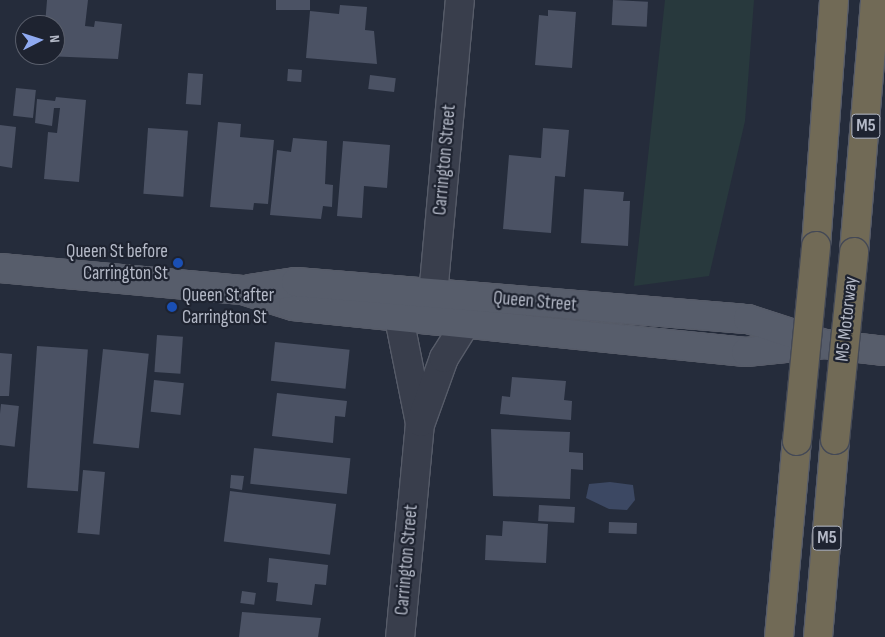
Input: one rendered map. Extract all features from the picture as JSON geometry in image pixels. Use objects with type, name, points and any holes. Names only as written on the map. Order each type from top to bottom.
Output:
[{"type":"highway","name":"M5 Motorway","points":[[779,637],[816,246],[834,0]]},
{"type":"highway","name":"M5 Motorway","points":[[818,637],[854,252],[875,0]]},
{"type":"main road","name":"Queen Street","points":[[0,268],[242,290],[293,306],[746,352],[825,344]]},
{"type":"main road","name":"Queen Street","points":[[242,290],[296,282],[748,319],[825,344],[885,351]]},
{"type":"street","name":"Carrington Street","points":[[430,321],[460,0]]},
{"type":"street","name":"Carrington Street","points":[[399,318],[420,423]]},
{"type":"street","name":"Carrington Street","points":[[400,637],[420,423],[444,358],[465,324]]},
{"type":"shaded area","points":[[665,0],[754,0],[745,121],[709,276],[634,286]]},
{"type":"water","points":[[610,482],[633,485],[635,500],[627,510],[609,509],[586,498],[589,484]]},
{"type":"building","points":[[47,0],[88,0],[85,26],[94,27],[95,21],[122,24],[118,59],[65,57],[65,15],[46,15]]},
{"type":"building","points":[[276,0],[310,0],[310,10],[276,10]]},
{"type":"building","points":[[613,0],[648,2],[647,27],[612,25]]},
{"type":"building","points":[[340,5],[367,7],[365,30],[374,31],[377,64],[306,58],[310,11],[339,14]]},
{"type":"building","points":[[548,10],[576,12],[572,68],[535,65],[539,15],[548,16]]},
{"type":"building","points":[[288,69],[302,70],[301,82],[287,81]]},
{"type":"building","points":[[188,73],[203,74],[201,105],[186,104]]},
{"type":"building","points":[[370,75],[396,78],[394,92],[368,89]]},
{"type":"building","points":[[16,88],[36,90],[33,118],[13,116]]},
{"type":"building","points":[[56,97],[86,100],[79,182],[44,179],[48,132],[57,133],[60,108],[54,108],[52,126],[35,123],[37,99],[55,101]]},
{"type":"building","points":[[218,122],[241,124],[240,137],[274,140],[268,204],[254,203],[253,210],[210,207]]},
{"type":"building","points":[[0,125],[16,127],[12,168],[0,166]]},
{"type":"building","points":[[148,128],[188,131],[183,197],[143,194]]},
{"type":"building","points":[[543,128],[569,130],[565,177],[555,176],[551,233],[503,229],[509,155],[541,158]]},
{"type":"building","points":[[293,138],[327,141],[325,184],[333,185],[332,207],[323,206],[321,219],[270,215],[277,150],[291,152]]},
{"type":"building","points":[[343,141],[390,145],[387,188],[364,186],[362,218],[337,216]]},
{"type":"building","points":[[584,189],[624,192],[623,201],[630,201],[628,246],[581,243]]},
{"type":"building","points":[[157,335],[183,337],[180,374],[154,372]]},
{"type":"building","points":[[275,342],[350,350],[346,389],[271,381]]},
{"type":"building","points":[[37,346],[88,350],[78,491],[27,488]]},
{"type":"building","points":[[103,349],[149,354],[139,448],[93,443]]},
{"type":"building","points":[[0,353],[12,354],[9,396],[0,396]]},
{"type":"building","points":[[512,377],[566,381],[564,400],[572,401],[571,420],[500,414],[502,396],[510,397]]},
{"type":"building","points":[[154,380],[184,383],[180,415],[151,412]]},
{"type":"building","points":[[277,393],[347,401],[345,417],[335,416],[333,443],[272,436]]},
{"type":"building","points":[[1,404],[19,406],[15,447],[0,445]]},
{"type":"building","points":[[491,429],[570,432],[569,452],[583,453],[583,470],[571,469],[570,499],[493,496]]},
{"type":"building","points":[[254,448],[350,458],[347,494],[250,484]]},
{"type":"building","points":[[83,470],[105,472],[99,535],[78,533]]},
{"type":"building","points":[[231,475],[244,476],[242,490],[230,488]]},
{"type":"building","points":[[230,491],[336,504],[330,555],[224,542]]},
{"type":"building","points":[[539,505],[575,507],[574,523],[538,521]]},
{"type":"building","points":[[503,521],[548,524],[546,563],[485,560],[486,535],[502,536]]},
{"type":"building","points":[[609,522],[637,523],[637,534],[609,533]]},
{"type":"building","points":[[269,558],[328,565],[326,585],[315,584],[312,605],[276,601],[278,583],[267,582]]},
{"type":"building","points":[[242,591],[256,593],[254,605],[240,603]]},
{"type":"building","points":[[242,612],[321,618],[318,637],[239,637]]},
{"type":"place","name":"Queen St before Carrington St","points":[[178,263]]},
{"type":"place","name":"Queen St after Carrington St","points":[[172,307]]}]
